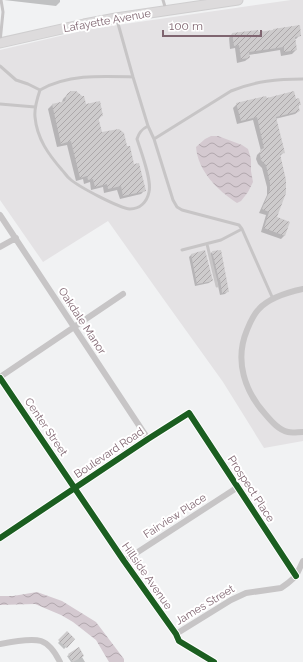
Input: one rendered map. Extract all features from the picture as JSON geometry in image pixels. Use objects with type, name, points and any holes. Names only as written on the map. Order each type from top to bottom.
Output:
[{"type":"main road","name":"Lafayette Avenue","points":[[0,43],[116,18],[238,0]]},
{"type":"street","name":"Oakdale Manor","points":[[0,215],[148,439]]},
{"type":"street","points":[[0,247],[16,238]]},
{"type":"street","points":[[303,289],[293,291],[273,299],[259,308],[251,320],[243,339],[241,355],[243,374],[259,407],[275,425],[287,432],[303,432]]},
{"type":"street","points":[[0,377],[123,294]]},
{"type":"street","name":"Center Street","points":[[0,377],[75,488]]},
{"type":"street","name":"Boulevard Road","points":[[0,538],[189,413]]},
{"type":"street","name":"Prospect Place","points":[[189,413],[296,576]]},
{"type":"street","name":"Fairview Place","points":[[124,561],[238,487]]},
{"type":"street","name":"Hillside Avenue","points":[[75,488],[179,640],[214,662]]},
{"type":"street","name":"James Street","points":[[176,634],[231,600],[246,593],[281,588],[296,576],[303,562]]},
{"type":"street","points":[[0,644],[42,641],[49,646],[60,662]]},
{"type":"lane","points":[[0,43],[3,12],[1,0]]},
{"type":"lane","points":[[163,0],[166,11]]},
{"type":"lane","points":[[116,18],[172,200],[177,207],[182,210],[238,225],[242,229],[273,299]]},
{"type":"lane","points":[[0,66],[16,80],[40,90]]},
{"type":"lane","points":[[133,77],[107,76],[76,78],[48,85],[40,90],[35,107],[38,132],[47,152],[71,180],[116,205],[130,209],[141,207],[150,192],[148,176],[137,139],[144,128],[148,126]]},
{"type":"lane","points":[[154,139],[232,91],[244,86],[263,81],[303,79]]},
{"type":"lane","points":[[0,104],[35,107]]},
{"type":"lane","points":[[182,250],[221,240],[242,229]]},
{"type":"lane","points":[[207,244],[217,286]]},
{"type":"shaded area","points":[[291,0],[303,0],[303,441],[264,448],[223,382],[108,221],[43,262],[0,200],[0,50],[86,30]]},
{"type":"water","points":[[211,136],[218,136],[242,145],[248,149],[251,159],[253,182],[248,192],[241,201],[237,203],[216,186],[200,164],[196,147]]},
{"type":"water","points":[[37,592],[62,601],[96,622],[124,659],[124,662],[109,662],[96,640],[73,622],[61,615],[35,604],[0,605],[0,596],[13,596]]},
{"type":"building","points":[[300,25],[301,36],[295,37],[297,50],[284,52],[284,47],[249,52],[250,58],[241,59],[239,45],[234,46],[232,33],[258,30],[259,32]]},
{"type":"building","points":[[71,91],[76,91],[84,96],[86,104],[100,101],[103,116],[98,117],[102,132],[119,129],[124,133],[127,146],[130,146],[134,164],[139,163],[146,191],[123,196],[121,186],[108,189],[107,184],[95,187],[93,179],[88,180],[87,176],[80,178],[71,141],[61,144],[52,104],[65,101],[67,94]]},
{"type":"building","points":[[294,91],[296,99],[299,98],[301,105],[298,105],[300,111],[276,117],[285,153],[280,154],[286,180],[286,193],[277,217],[290,222],[285,236],[264,228],[269,212],[262,209],[270,190],[270,183],[266,165],[261,160],[260,155],[260,150],[264,148],[257,117],[241,121],[236,103],[266,96],[267,98]]},
{"type":"building","points":[[205,250],[213,281],[197,284],[191,254]]},
{"type":"building","points":[[221,250],[229,292],[222,293],[220,279],[219,280],[212,251]]},
{"type":"building","points":[[67,631],[75,639],[67,648],[58,640]]},
{"type":"building","points":[[79,647],[84,656],[73,662],[68,654]]},
{"type":"cycle path","points":[[0,378],[124,561],[176,634],[179,641],[214,662]]},
{"type":"cycle path","points":[[0,538],[189,413],[296,576]]}]
